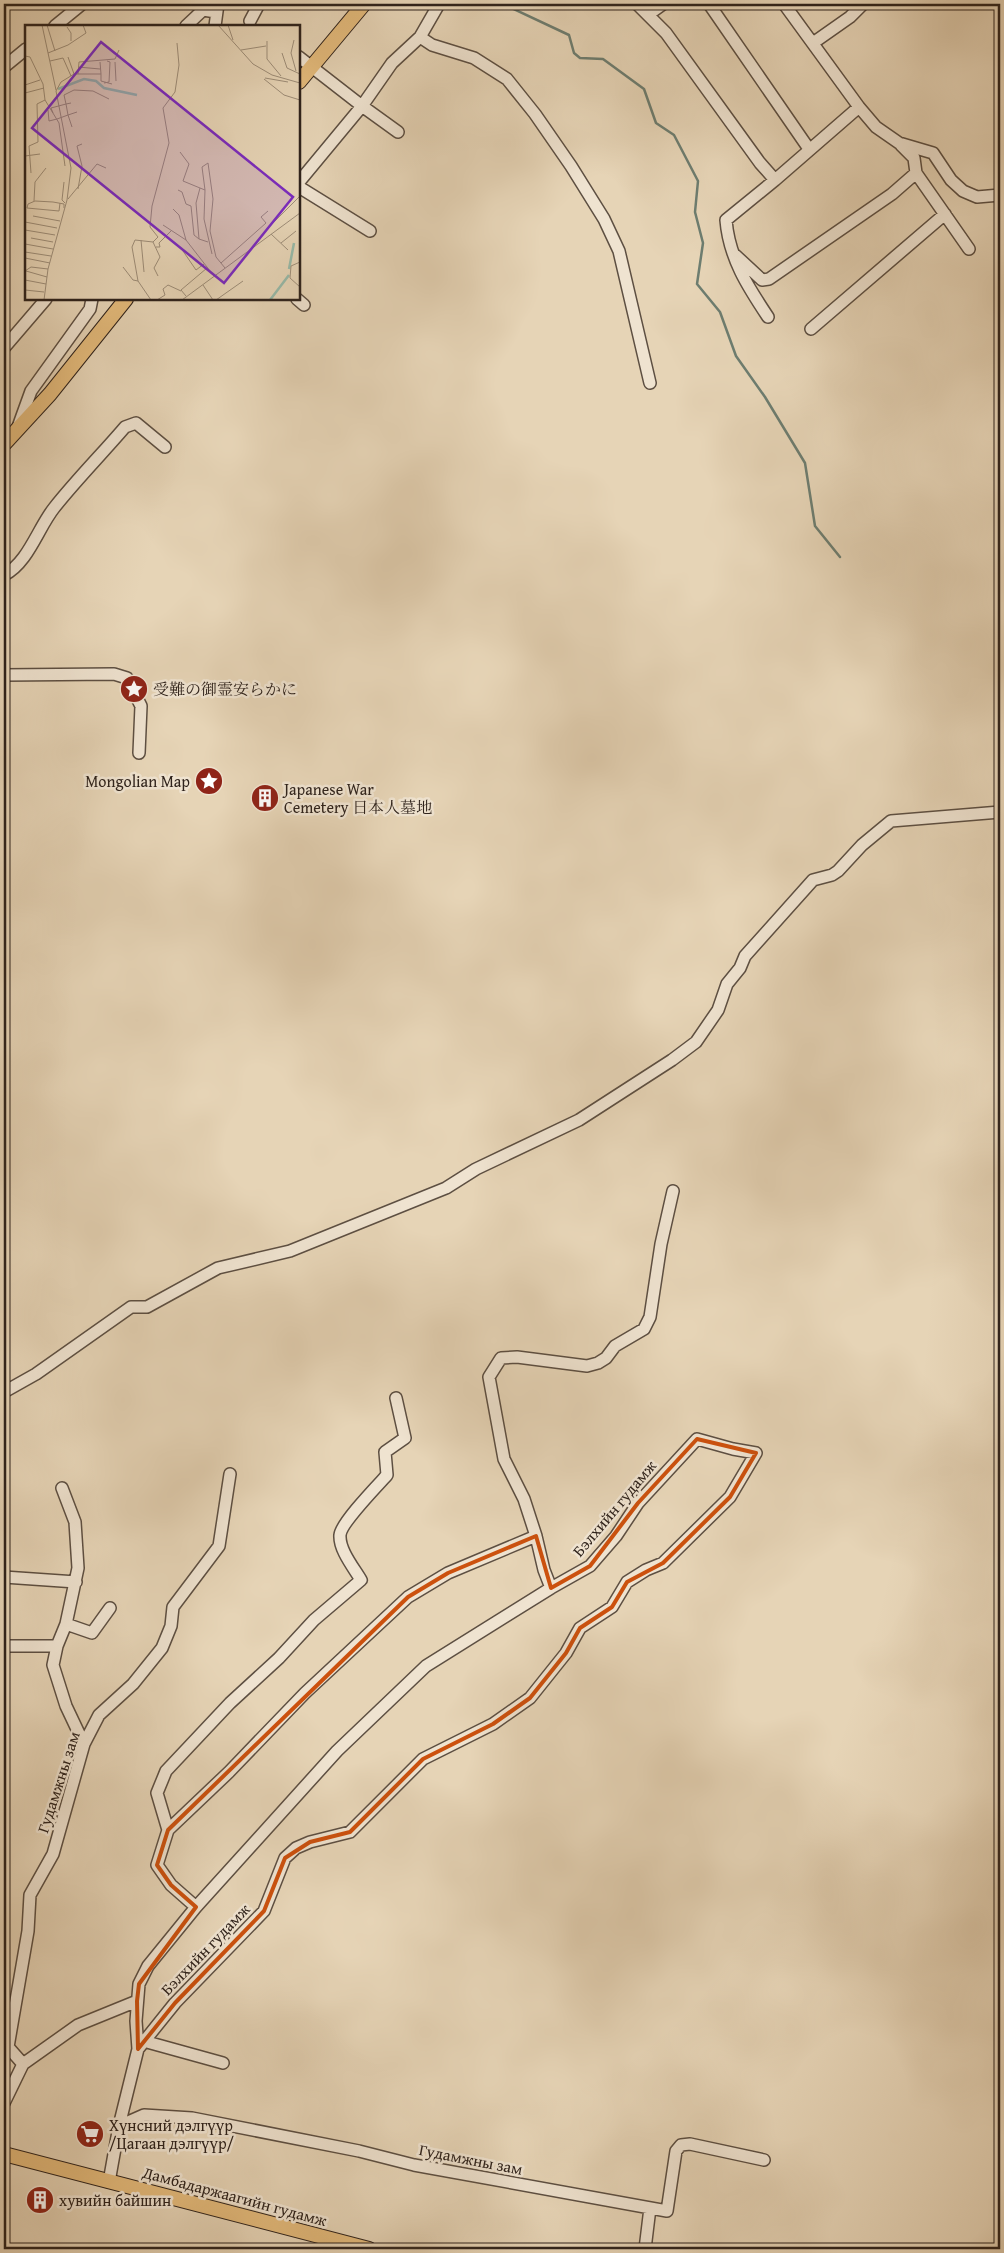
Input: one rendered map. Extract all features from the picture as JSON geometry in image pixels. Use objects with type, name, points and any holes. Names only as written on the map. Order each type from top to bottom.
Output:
[{"type":"main road","points":[[300,81],[364,4]]},
{"type":"main road","points":[[4,444],[50,394],[125,300]]},
{"type":"main road","name":"Дамбадаржаагийн гудамж","points":[[4,2154],[369,2249]]},
{"type":"street","points":[[55,25],[82,4]]},
{"type":"street","points":[[251,25],[259,4]]},
{"type":"street","points":[[300,181],[362,106],[392,64],[420,37],[439,4]]},
{"type":"street","points":[[637,4],[666,33],[760,163],[775,180]]},
{"type":"street","points":[[649,14],[663,4]]},
{"type":"street","points":[[709,4],[809,149]]},
{"type":"street","points":[[784,4],[859,107],[876,127],[900,143],[914,158],[916,172],[969,249]]},
{"type":"street","points":[[813,43],[850,17],[863,4]]},
{"type":"street","points":[[187,25],[203,10],[217,8],[215,25]]},
{"type":"street","points":[[420,37],[432,45],[474,58],[507,78],[571,166],[604,219],[619,251],[650,383]]},
{"type":"street","points":[[4,67],[25,50]]},
{"type":"street","points":[[300,58],[398,132]]},
{"type":"street","points":[[768,317],[746,283],[733,254],[726,220],[859,107]]},
{"type":"street","points":[[900,143],[932,153],[951,180],[963,191],[977,197],[1000,195]]},
{"type":"street","points":[[733,254],[762,280],[769,279],[892,194],[916,172]]},
{"type":"street","points":[[300,188],[370,231]]},
{"type":"street","points":[[811,329],[945,214]]},
{"type":"street","points":[[4,348],[45,300]]},
{"type":"street","points":[[17,431],[31,391],[90,309],[92,300]]},
{"type":"street","points":[[4,575],[10,572],[30,547],[53,509],[126,427],[136,423],[165,447]]},
{"type":"street","points":[[4,675],[114,674],[127,678],[141,706],[139,753]]},
{"type":"street","points":[[4,1392],[36,1374],[131,1307],[147,1307],[218,1268],[290,1251],[446,1188],[476,1169],[579,1120],[672,1060],[696,1042],[718,1010],[727,984],[740,968],[745,956],[796,896],[814,880],[832,875],[838,871],[862,845],[891,821],[1000,812]]},
{"type":"street","points":[[551,1588],[524,1499],[504,1459],[489,1377],[501,1358],[517,1357],[587,1366],[598,1363],[606,1358],[615,1346],[644,1329],[650,1317],[661,1244],[673,1191]]},
{"type":"street","points":[[168,1830],[157,1793],[166,1771],[230,1703],[278,1658],[314,1620],[361,1580],[344,1549],[340,1536],[343,1524],[387,1474],[386,1452],[405,1438],[396,1398]]},
{"type":"street","name":"Бэлхийн гудамж","points":[[109,2182],[119,2126],[142,2046],[175,2003],[264,1911],[285,1858],[296,1848],[310,1842],[350,1832],[422,1759],[493,1724],[530,1698],[566,1653],[580,1628],[612,1607],[627,1582],[646,1570],[663,1563],[730,1497],[756,1453],[732,1449],[697,1439],[638,1503],[616,1536],[590,1566],[551,1588],[426,1666],[336,1751],[196,1907],[148,1966],[139,1984],[136,2001]]},
{"type":"street","name":"Гудамжны зам","points":[[23,2064],[6,2047],[15,2008],[28,1931],[30,1895],[52,1854],[84,1744],[99,1715],[133,1684],[162,1648],[171,1626],[173,1607],[219,1546],[230,1474]]},
{"type":"street","points":[[62,1488],[75,1522],[78,1568],[66,1624],[57,1646],[53,1665],[66,1706],[84,1744]]},
{"type":"street","points":[[196,1907],[171,1886],[157,1865],[168,1830],[229,1772],[305,1693],[408,1597],[448,1573],[536,1536]]},
{"type":"street","points":[[4,1577],[76,1582]]},
{"type":"street","points":[[66,1624],[92,1633],[110,1608]]},
{"type":"street","points":[[4,1646],[57,1646]]},
{"type":"street","points":[[4,2102],[23,2064],[78,2026],[136,2001],[142,2046],[222,2062]]},
{"type":"street","points":[[4,2005],[15,2008]]},
{"type":"street","name":"Гудамжны зам","points":[[119,2126],[144,2115],[192,2118],[349,2149],[414,2165],[667,2211],[676,2151],[681,2145],[716,2149],[764,2160]]},
{"type":"street","points":[[645,2249],[650,2208]]},
{"type":"highlighted area","points":[[697,1439],[756,1453],[730,1497],[663,1563],[627,1582],[612,1607],[580,1628],[566,1653],[530,1698],[493,1724],[423,1759],[350,1832],[310,1842],[285,1858],[264,1911],[175,2003],[138,2049],[137,2001],[139,1984],[196,1907],[171,1885],[157,1865],[168,1830],[408,1597],[448,1573],[536,1536],[551,1588],[590,1566],[638,1503]]},
{"type":"waterway","points":[[503,4],[569,35],[574,53],[580,58],[603,59],[644,89],[656,123],[674,135],[698,181],[695,212],[703,243],[697,284],[720,312],[736,356],[765,397],[805,463],[815,526],[840,557]]},
{"type":"place","name":"受難の御霊安らかに","points":[[134,689]]},
{"type":"place","name":"Mongolian Map","points":[[209,781]]},
{"type":"place","name":"Japanese War Cemetery 日本人墓地","points":[[265,798]]},
{"type":"place","name":"Хүнсний дэлгүүр /Цагаан дэлгүүр/","points":[[90,2134]]},
{"type":"place","name":"хувийн байшин","points":[[40,2200]]}]
